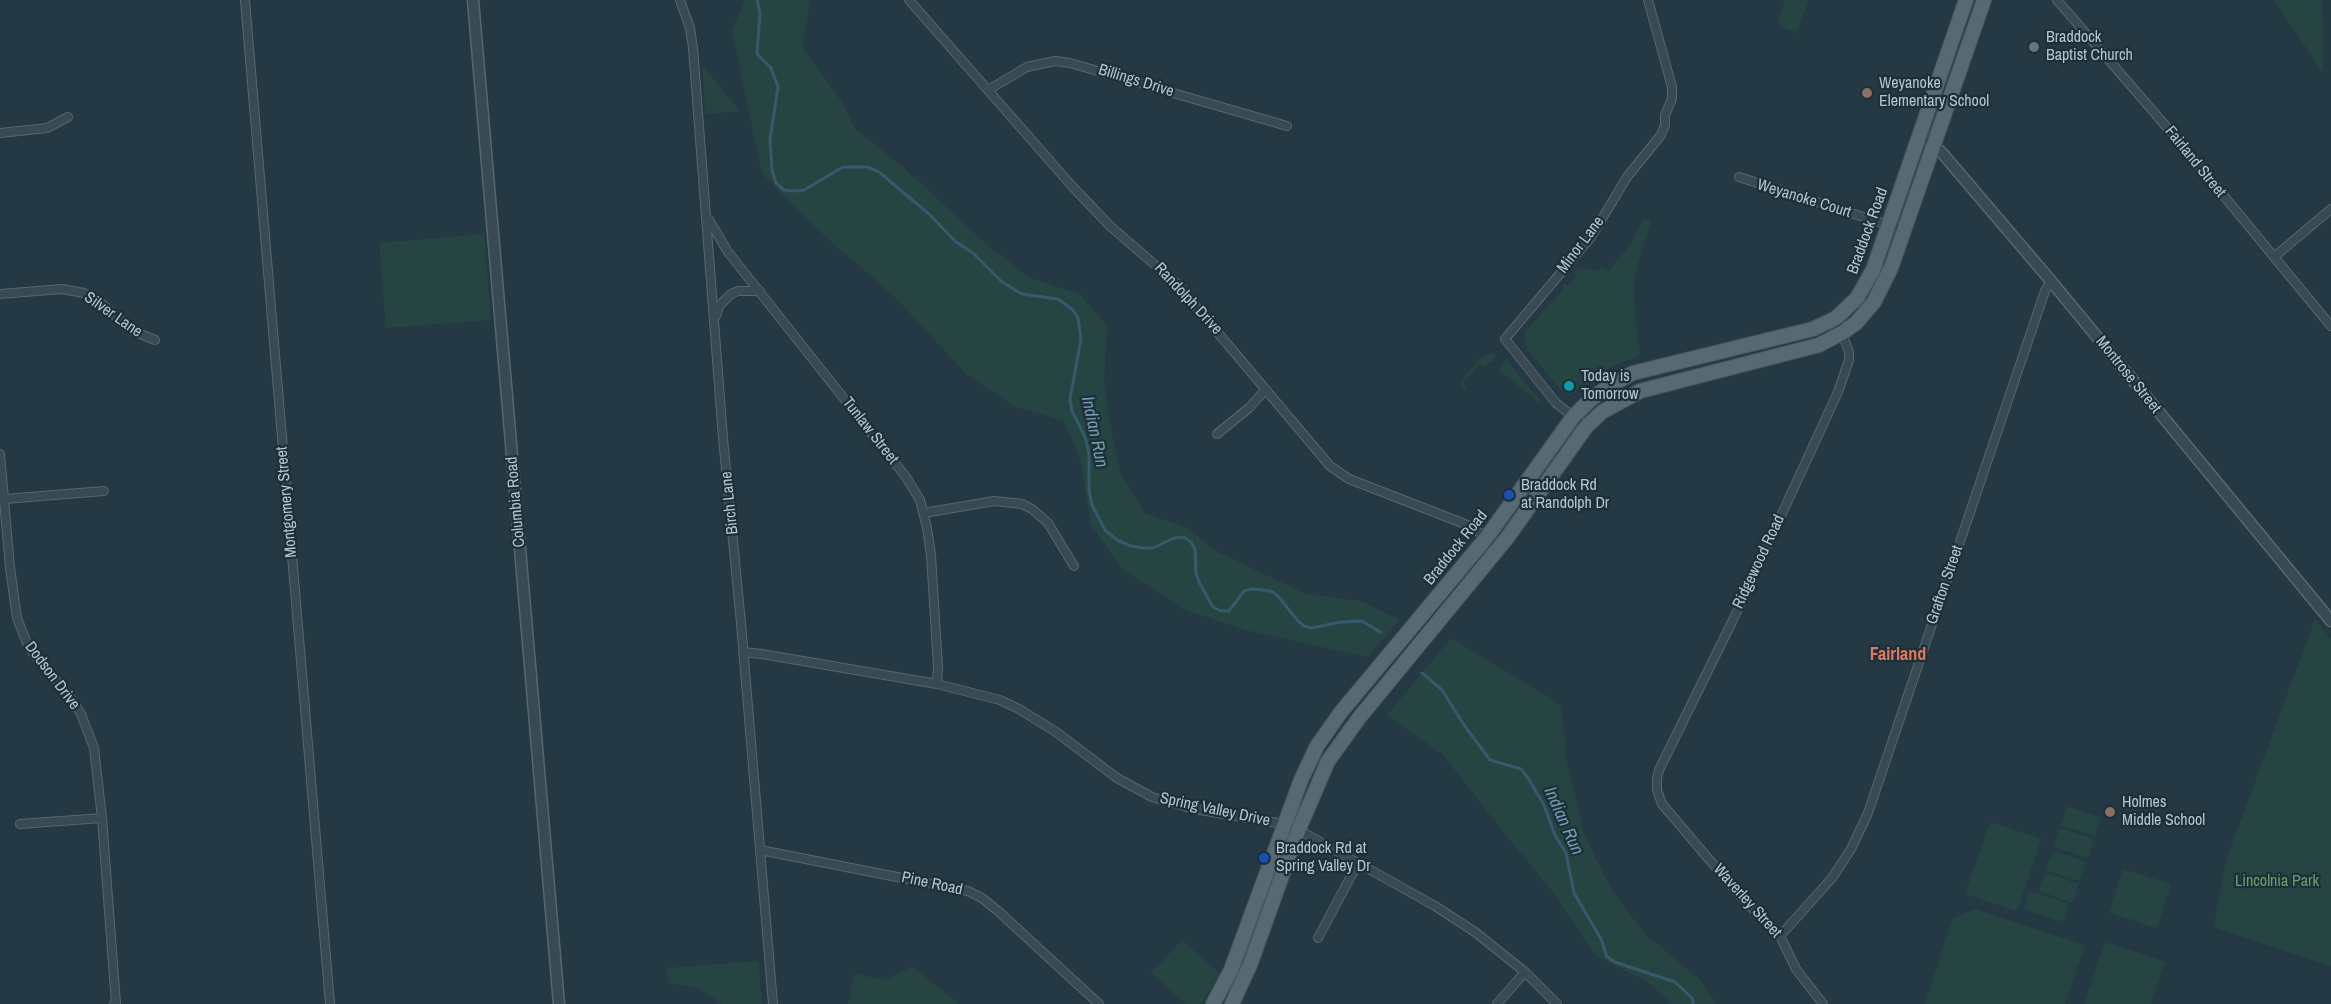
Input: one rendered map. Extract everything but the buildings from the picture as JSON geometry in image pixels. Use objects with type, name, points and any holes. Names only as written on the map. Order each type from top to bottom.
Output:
[{"type":"main road","name":"Braddock Road","points":[[1213,1004],[1231,970],[1307,766],[1328,730],[1487,537],[1573,417],[1599,393],[1633,373],[1813,329],[1836,318],[1848,308],[1865,286],[1966,0]]},
{"type":"main road","name":"Braddock Road","points":[[1232,1004],[1250,965],[1298,831],[1328,760],[1340,741],[1500,547],[1586,427],[1602,412],[1640,391],[1803,350],[1842,333],[1856,323],[1874,302],[1884,285],[1984,0]]},
{"type":"street","name":"Montgomery Street","points":[[245,0],[330,1004]]},
{"type":"street","name":"Columbia Road","points":[[473,0],[559,1004]]},
{"type":"street","name":"Randolph Drive","points":[[909,0],[1110,226],[1176,283],[1315,450],[1337,472],[1363,485],[1452,517],[1500,547]]},
{"type":"street","name":"Minor Lane","points":[[1586,427],[1556,403],[1505,339],[1592,237],[1631,171],[1661,135],[1665,125],[1665,115],[1672,99],[1672,87],[1648,0]]},
{"type":"street","name":"Fairland Street","points":[[2057,0],[2177,138],[2331,326]]},
{"type":"street","name":"Birch Lane","points":[[680,2],[690,28],[693,48],[773,1004]]},
{"type":"street","name":"Billings Drive","points":[[988,90],[1027,67],[1055,61],[1070,63],[1287,126]]},
{"type":"street","points":[[0,133],[47,128],[68,117]]},
{"type":"street","name":"Montrose Street","points":[[1921,132],[2051,281],[2331,621]]},
{"type":"street","name":"Weyanoke Court","points":[[1739,177],[1763,187],[1904,230]]},
{"type":"street","points":[[2274,257],[2331,210]]},
{"type":"street","name":"Tunlaw Street","points":[[706,214],[712,229],[728,252],[906,477],[920,500],[931,555],[938,666],[937,684]]},
{"type":"street","name":"Grafton Street","points":[[1780,936],[1832,878],[1851,849],[1868,813],[2045,291],[2051,281]]},
{"type":"street","name":"Silver Lane","points":[[0,294],[75,290],[93,298],[133,331],[155,340]]},
{"type":"street","points":[[714,319],[719,306],[730,294],[738,291],[760,291]]},
{"type":"street","name":"Ridgewood Road","points":[[1662,804],[1657,789],[1659,770],[1732,621],[1838,392],[1849,360],[1849,352],[1836,318]]},
{"type":"street","points":[[1217,434],[1248,408],[1266,389]]},
{"type":"street","name":"Dodson Drive","points":[[0,454],[16,618],[29,648],[70,697],[88,730],[98,771],[115,1004]]},
{"type":"street","points":[[4,499],[104,491]]},
{"type":"street","points":[[924,513],[994,501],[1022,504],[1048,522],[1074,566]]},
{"type":"street","name":"Spring Valley Drive","points":[[743,652],[937,684],[986,695],[1019,709],[1056,732],[1117,778],[1152,797],[1194,809],[1284,824],[1358,863],[1435,906],[1475,932],[1525,972],[1557,1004]]},
{"type":"street","name":"Waverley Street","points":[[1662,804],[1741,897],[1780,936],[1796,969],[1823,1004]]},
{"type":"street","points":[[20,824],[102,818]]},
{"type":"street","name":"Pine Road","points":[[760,850],[968,891],[982,898],[998,911],[1100,1004]]},
{"type":"street","points":[[1318,938],[1358,863]]},
{"type":"street","points":[[1497,1004],[1525,972]]},
{"type":"green space","points":[[745,0],[810,0],[802,47],[842,102],[855,129],[903,167],[986,244],[1030,278],[1080,294],[1107,326],[1104,383],[1112,436],[1121,474],[1145,514],[1188,528],[1216,551],[1306,594],[1361,601],[1400,620],[1367,657],[1250,631],[1185,610],[1123,570],[1091,525],[1080,458],[1064,421],[1014,406],[966,374],[897,299],[807,220],[762,173],[732,31]]},
{"type":"green space","points":[[1785,0],[1808,0],[1797,33],[1780,26],[1778,19]]},
{"type":"green space","points":[[2274,0],[2322,0],[2323,73],[2307,49]]},
{"type":"green space","points":[[702,65],[740,111],[706,114]]},
{"type":"green space","points":[[1644,218],[1651,222],[1634,277],[1634,303],[1640,355],[1612,367],[1571,395],[1563,393],[1527,349],[1524,340],[1526,330],[1561,293],[1564,284],[1568,286],[1576,276],[1573,273],[1576,269],[1595,271],[1603,267],[1609,271],[1632,242]]},
{"type":"green space","points":[[484,234],[491,320],[386,328],[379,243]]},
{"type":"green space","points":[[1492,353],[1494,363],[1490,362],[1485,367],[1479,364],[1463,384],[1467,387],[1464,390],[1460,386],[1461,381],[1479,359]]},
{"type":"green space","points":[[1506,359],[1541,402],[1539,403],[1499,370]]},
{"type":"green space","name":"Lincolnia Park","points":[[2315,619],[2331,639],[2331,966],[2214,927],[2226,861]]},
{"type":"green space","points":[[1451,638],[1561,705],[1567,763],[1584,834],[1610,887],[1644,933],[1700,980],[1716,1004],[1673,1004],[1646,981],[1596,956],[1552,891],[1443,755],[1387,715]]},
{"type":"green space","points":[[2067,806],[2101,818],[2095,836],[2061,825]]},
{"type":"green space","points":[[1990,822],[2041,839],[2017,911],[1965,894]]},
{"type":"green space","points":[[2060,828],[2094,839],[2088,858],[2054,847]]},
{"type":"green space","points":[[2053,851],[2086,862],[2080,881],[2046,870]]},
{"type":"green space","points":[[2123,869],[2171,884],[2157,928],[2109,912]]},
{"type":"green space","points":[[2045,873],[2079,884],[2073,903],[2039,891]]},
{"type":"green space","points":[[2029,891],[2068,904],[2063,922],[2023,909]]},
{"type":"green space","points":[[1975,909],[2085,945],[2065,1004],[1925,1004],[1952,919]]},
{"type":"green space","points":[[1182,940],[1220,974],[1201,1004],[1186,1004],[1151,973]]},
{"type":"green space","points":[[2105,942],[2165,962],[2151,1004],[2084,1004]]},
{"type":"green space","points":[[758,961],[762,1004],[722,1004],[698,988],[668,983],[667,968]]},
{"type":"green space","points":[[912,966],[959,1004],[848,1004],[854,974],[886,980]]},
{"type":"waterway","name":"Indian Run","points":[[757,0],[760,13],[757,54],[771,68],[778,87],[770,140],[772,170],[776,183],[784,190],[804,190],[843,167],[867,167],[879,172],[929,214],[956,242],[973,253],[1002,282],[1022,294],[1058,299],[1073,310],[1078,318],[1081,339],[1070,399],[1072,411],[1085,437],[1089,453],[1089,490],[1092,505],[1105,530],[1117,540],[1144,548],[1153,548],[1174,538],[1184,537],[1195,549],[1196,574],[1200,584],[1213,607],[1221,611],[1229,611],[1244,591],[1252,589],[1271,591],[1304,626],[1312,628],[1341,622],[1362,621],[1380,632]]},
{"type":"waterway","name":"Indian Run","points":[[1422,673],[1442,690],[1490,760],[1521,769],[1528,778],[1544,805],[1555,835],[1566,853],[1574,893],[1601,939],[1607,957],[1615,962],[1675,982],[1692,998],[1693,1004]]},
{"type":"place","name":"Braddock Baptist Church","points":[[2034,47]]},
{"type":"place","name":"Weyanoke Elementary School","points":[[1867,93]]},
{"type":"place","name":"Today is Tomorrow","points":[[1569,386]]},
{"type":"place","name":"Braddock Rd at Randolph Dr","points":[[1509,495]]},
{"type":"place","name":"Holmes Middle School","points":[[2110,812]]},
{"type":"place","name":"Braddock Rd at Spring Valley Dr","points":[[1264,858]]},
{"type":"district","name":"Fairland","points":[[1898,655]]}]
